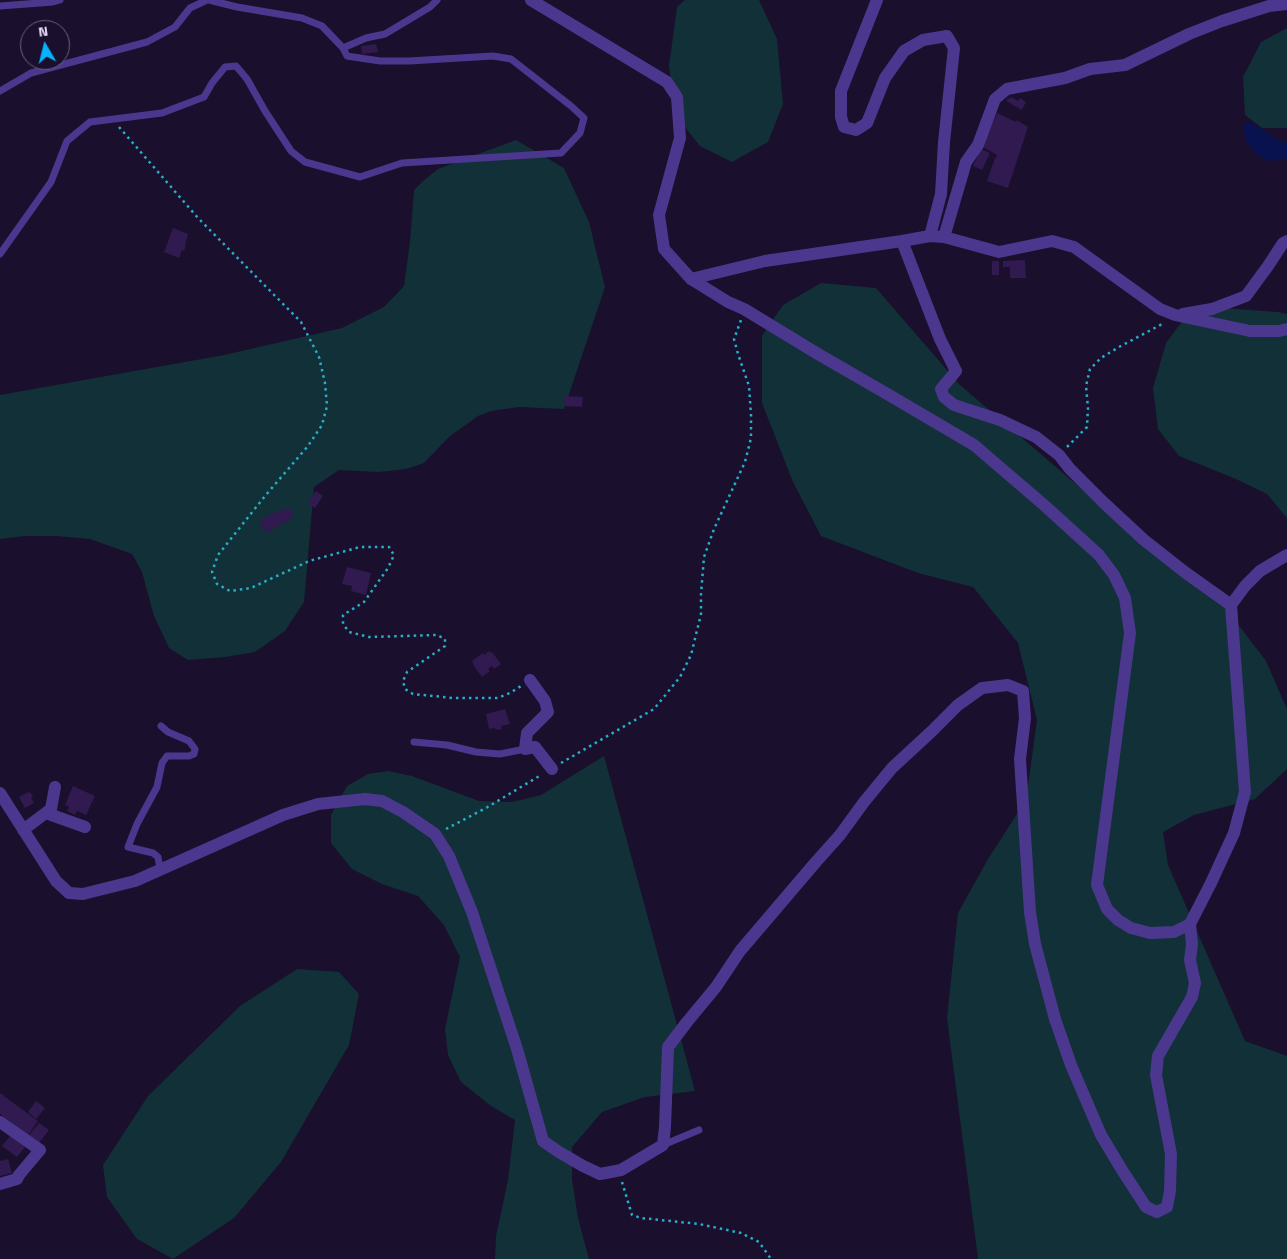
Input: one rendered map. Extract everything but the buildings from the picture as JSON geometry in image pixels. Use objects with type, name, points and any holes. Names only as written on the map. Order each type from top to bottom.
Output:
[{"type":"street","points":[[531,0],[667,82],[677,97],[680,138],[659,215],[664,249],[691,279],[974,445],[1099,555],[1114,574],[1125,598],[1130,633],[1097,885],[1107,909],[1118,920],[1131,928],[1150,933],[1174,932],[1190,924]]},
{"type":"street","points":[[877,0],[841,91],[841,117],[844,127],[856,130],[867,123],[885,78],[904,51],[923,40],[947,36],[954,48],[944,142],[941,194],[930,236]]},
{"type":"street","points":[[944,237],[966,162],[978,145],[995,99],[1007,89],[1065,78],[1090,69],[1125,65],[1214,24],[1286,2]]},
{"type":"street","points":[[691,279],[765,261],[930,236],[944,237],[999,252],[1052,241],[1074,247],[1160,309],[1175,315],[1250,331],[1279,331],[1287,329]]},
{"type":"street","points":[[902,241],[940,339],[956,371],[941,389],[944,397],[954,405],[1000,420],[1036,437],[1059,455],[1076,476],[1144,540],[1231,605]]},
{"type":"street","points":[[1175,315],[1212,309],[1246,296],[1283,243],[1287,241]]},
{"type":"street","points":[[0,793],[56,882],[69,893],[83,894],[135,881],[283,814],[318,804],[365,799],[382,801],[404,812],[436,834],[449,856],[472,912],[517,1049],[543,1141],[566,1157],[600,1174],[621,1170],[663,1145],[668,1047],[716,987],[740,951],[840,835],[892,768],[958,705],[982,688],[1008,685],[1023,691],[1025,718],[1020,759],[1030,912],[1034,944],[1055,1019],[1071,1065],[1101,1136],[1146,1206],[1157,1212],[1167,1207],[1170,1191],[1171,1154],[1156,1076],[1158,1056],[1192,997],[1195,983],[1190,960],[1192,944],[1190,924],[1234,833],[1245,792],[1231,605],[1244,586],[1260,571],[1287,555]]},
{"type":"street","points":[[530,680],[545,701],[548,712],[527,733],[525,749],[535,747],[552,769]]},
{"type":"street","points":[[23,830],[51,809],[55,787]]},
{"type":"street","points":[[46,813],[85,826]]},
{"type":"street","points":[[0,1122],[40,1150],[17,1179],[0,1184]]},
{"type":"lane","points":[[0,6],[60,0]]},
{"type":"lane","points":[[0,91],[31,73],[147,42],[175,26],[190,8],[208,0],[302,18],[322,26],[343,48],[347,56],[380,62],[493,56],[511,59],[584,118],[580,133],[561,153],[402,163],[360,177],[306,162],[291,152],[247,79],[236,66],[225,67],[204,97],[162,113],[90,122],[67,141],[51,182],[0,254]]},
{"type":"lane","points":[[343,48],[366,38],[385,34],[437,0]]},
{"type":"lane","points":[[160,869],[158,857],[153,853],[128,847],[137,824],[157,787],[162,762],[167,756],[189,756],[194,754],[195,749],[189,741],[168,732],[161,726]]},
{"type":"lane","points":[[414,742],[447,745],[476,752],[500,754],[525,749]]},
{"type":"lane","points":[[663,1145],[700,1130]]},
{"type":"path","points":[[111,119],[198,218],[301,322],[319,357],[325,383],[327,406],[322,425],[308,446],[218,555],[212,572],[217,584],[230,592],[252,588],[309,561],[360,547],[389,547],[394,555],[388,568],[364,602],[343,615],[343,624],[350,632],[369,636],[437,636],[445,639],[445,646],[407,672],[403,681],[405,688],[413,694],[453,698],[498,698],[510,693],[530,680]]},
{"type":"path","points":[[436,834],[486,808],[654,709],[680,677],[691,655],[701,614],[704,557],[714,529],[745,462],[751,438],[749,386],[734,339],[744,309]]},
{"type":"path","points":[[1059,455],[1087,427],[1086,386],[1090,369],[1101,358],[1175,315]]},
{"type":"path","points":[[621,1170],[622,1184],[632,1215],[640,1218],[699,1224],[741,1233],[759,1242],[771,1259]]},
{"type":"green space","points":[[685,0],[759,0],[777,39],[783,104],[768,142],[732,162],[700,146],[676,116],[669,66],[677,7]]},
{"type":"green space","points":[[1287,28],[1287,128],[1262,128],[1245,115],[1243,77],[1261,42]]},
{"type":"green space","points":[[516,140],[564,168],[589,222],[605,287],[564,409],[519,407],[491,411],[478,416],[449,437],[424,463],[406,469],[379,472],[339,470],[314,487],[304,602],[285,631],[255,652],[188,660],[169,648],[154,616],[142,572],[132,554],[90,539],[24,536],[0,539],[0,395],[224,355],[342,328],[384,307],[404,286],[414,190],[438,169]]},
{"type":"green space","points":[[821,283],[876,288],[960,385],[1146,544],[1211,589],[1266,661],[1287,709],[1287,769],[1255,799],[1194,815],[1163,832],[1168,865],[1245,1041],[1287,1056],[1287,1259],[978,1259],[947,1018],[958,913],[988,859],[1026,800],[1037,720],[1018,643],[973,587],[918,573],[821,536],[793,482],[762,403],[762,336],[783,305]]},
{"type":"green space","points":[[1222,308],[1287,314],[1287,518],[1267,494],[1179,456],[1158,429],[1153,388],[1166,343],[1187,315]]},
{"type":"green space","points":[[604,756],[695,1091],[645,1097],[602,1112],[572,1147],[572,1179],[578,1218],[589,1259],[495,1259],[496,1236],[508,1180],[515,1120],[491,1106],[461,1082],[448,1055],[445,1029],[460,957],[444,925],[418,896],[382,884],[352,869],[331,843],[331,815],[347,786],[368,774],[388,771],[412,776],[479,801],[512,802],[541,795]]},
{"type":"green space","points":[[297,969],[339,972],[359,994],[349,1045],[281,1162],[234,1218],[173,1259],[137,1239],[107,1197],[103,1165],[148,1096],[240,1006]]},
{"type":"shaded area","points":[[1247,122],[1254,124],[1276,139],[1287,143],[1287,157],[1273,161],[1257,155],[1246,141],[1243,127]]}]
